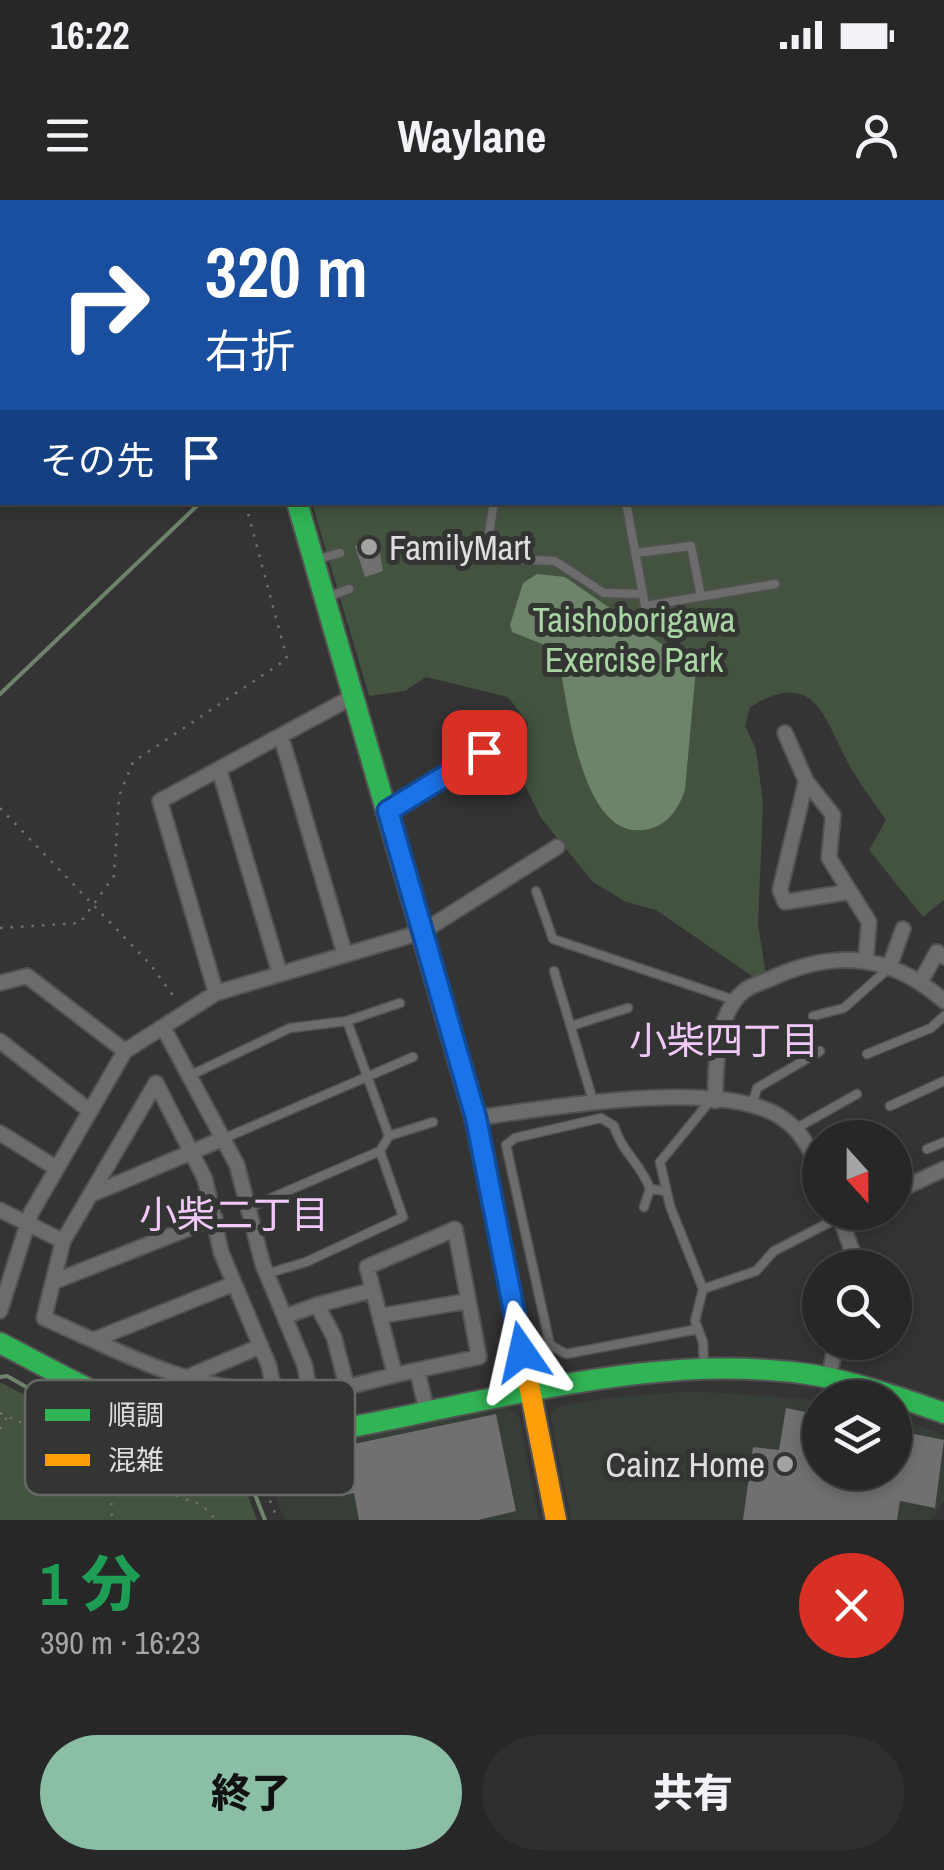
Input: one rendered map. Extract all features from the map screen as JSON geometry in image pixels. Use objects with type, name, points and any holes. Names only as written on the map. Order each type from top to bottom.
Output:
[{"type":"street","points":[[298,505],[476,1118],[556,1520]]},
{"type":"street","points":[[216,993],[160,801],[354,696]]},
{"type":"street","points":[[786,734],[806,781],[833,815],[829,858],[869,922],[866,958]]},
{"type":"street","points":[[281,736],[345,955]]},
{"type":"street","points":[[220,769],[280,974]]},
{"type":"street","points":[[806,781],[780,890],[785,902],[848,892]]},
{"type":"street","points":[[0,1311],[4,1283],[27,1223],[124,1052],[216,993],[422,932],[557,846]]},
{"type":"street","points":[[889,968],[903,928]]},
{"type":"street","points":[[922,981],[937,952],[944,957]]},
{"type":"street","points":[[712,1101],[725,1020],[737,1001],[743,992],[800,966],[866,958],[922,981],[944,1001]]},
{"type":"street","points":[[0,983],[27,976],[124,1052]]},
{"type":"street","points":[[162,1028],[225,1138],[242,1178],[266,1274],[286,1316],[307,1380]]},
{"type":"street","points":[[0,1042],[90,1111]]},
{"type":"street","points":[[188,1380],[44,1318],[63,1241],[156,1083],[194,1153],[232,1284],[261,1346],[271,1380]]},
{"type":"street","points":[[476,1118],[593,1101],[712,1101],[752,1105],[796,1129],[802,1139]]},
{"type":"street","points":[[0,1133],[56,1168]]},
{"type":"street","points":[[90,1195],[225,1138]]},
{"type":"street","points":[[912,1184],[944,1169]]},
{"type":"street","points":[[0,1210],[63,1241]]},
{"type":"street","points":[[52,1282],[214,1218]]},
{"type":"street","points":[[355,1385],[479,1357],[455,1229],[367,1267],[395,1376]]},
{"type":"street","points":[[93,1340],[232,1284]]},
{"type":"street","points":[[286,1316],[373,1290]]},
{"type":"street","points":[[380,1316],[468,1301]]},
{"type":"street","points":[[317,1305],[334,1337],[345,1380]]},
{"type":"street","points":[[0,1343],[73,1380]]},
{"type":"street","points":[[183,1379],[261,1346]]},
{"type":"street","points":[[830,1378],[833,1360]]},
{"type":"street","points":[[355,1425],[604,1374],[704,1366],[830,1378],[944,1413]]},
{"type":"street","points":[[417,1370],[427,1411]]},
{"type":"lane","points":[[494,505],[485,558],[555,561],[604,593],[643,594]]},
{"type":"lane","points":[[627,505],[645,606],[775,584]]},
{"type":"lane","points":[[635,553],[691,546],[700,596]]},
{"type":"lane","points":[[314,560],[340,553]]},
{"type":"lane","points":[[325,598],[348,588]]},
{"type":"lane","points":[[388,811],[484,752]]},
{"type":"lane","points":[[536,891],[553,939],[737,1001]]},
{"type":"lane","points":[[813,1016],[844,1008],[889,968]]},
{"type":"lane","points":[[554,971],[593,1101]]},
{"type":"lane","points":[[191,1075],[290,1028],[346,1021],[400,1003]]},
{"type":"lane","points":[[570,1026],[628,1008]]},
{"type":"lane","points":[[867,1054],[931,1028],[944,1016]]},
{"type":"lane","points":[[346,1021],[389,1136]]},
{"type":"lane","points":[[752,1105],[757,1088],[820,1051]]},
{"type":"lane","points":[[225,1138],[366,1074],[414,1057]]},
{"type":"lane","points":[[890,1106],[944,1081]]},
{"type":"lane","points":[[796,1129],[857,1094]]},
{"type":"lane","points":[[704,1366],[704,1342],[695,1322],[703,1289],[666,1191],[660,1162],[712,1101]]},
{"type":"lane","points":[[644,1207],[650,1189],[646,1178],[620,1147],[614,1126],[601,1118],[515,1138],[506,1145],[550,1345],[566,1354],[698,1329]]},
{"type":"lane","points":[[248,1208],[380,1151],[389,1136],[433,1122]]},
{"type":"lane","points":[[927,1149],[944,1142]]},
{"type":"lane","points":[[266,1274],[306,1262],[403,1217],[380,1151]]},
{"type":"lane","points":[[650,1189],[666,1191]]},
{"type":"lane","points":[[703,1289],[756,1271],[774,1251],[813,1230]]},
{"type":"path","points":[[0,928],[80,924],[95,909],[114,876],[119,796],[133,762],[287,659],[247,505]]},
{"type":"path","points":[[0,808],[150,964],[186,1014]]},
{"type":"path","points":[[0,1413],[25,1424]]},
{"type":"path","points":[[0,1429],[8,1416]]},
{"type":"path","points":[[111,1495],[112,1520]]},
{"type":"path","points":[[175,1495],[202,1505],[216,1520]]},
{"type":"path","points":[[268,1495],[278,1520]]},
{"type":"shaded area","points":[[537,574],[565,577],[696,668],[685,790],[675,811],[658,826],[643,830],[621,826],[604,812],[590,789],[580,760],[557,650],[512,632],[510,625],[523,583]]},
{"type":"shaded area","points":[[693,1391],[802,1399],[802,1490],[912,1490],[912,1423],[944,1435],[944,1500],[931,1520],[571,1520],[550,1415],[557,1407],[606,1398]]},
{"type":"shaded area","points":[[506,1407],[519,1416],[539,1520],[285,1520],[275,1495],[355,1495],[355,1436]]},
{"type":"green space","name":"Taishoborigawa Exercise Park","points":[[313,505],[944,505],[944,900],[923,917],[869,850],[886,820],[847,761],[822,712],[802,694],[771,696],[750,707],[745,726],[756,749],[763,804],[758,925],[768,987],[656,910],[626,902],[593,882],[541,818],[519,773],[528,723],[508,697],[426,677],[405,691],[369,696]]},
{"type":"green space","points":[[0,1382],[25,1395],[25,1495],[248,1495],[257,1520],[0,1520]]},
{"type":"building","points":[[373,540],[378,544],[383,571],[365,577],[355,546]]},
{"type":"building","name":"Cainz Home","points":[[786,1408],[802,1411],[802,1490],[912,1490],[912,1433],[944,1440],[935,1508],[900,1501],[897,1520],[743,1520],[753,1447],[779,1450]]},
{"type":"building","points":[[496,1414],[516,1511],[478,1520],[359,1520],[354,1495],[355,1444]]},
{"type":"waterway","points":[[0,694],[198,505]]},
{"type":"waterway","points":[[0,1377],[7,1376],[25,1386]]},
{"type":"waterway","points":[[255,1495],[265,1520]]},
{"type":"traffic: fast","points":[[298,505],[477,1125]]},
{"type":"traffic: fast","points":[[0,1343],[70,1380]]},
{"type":"traffic: fast","points":[[355,1426],[588,1381],[723,1368],[831,1378],[944,1413]]},
{"type":"traffic: slow","points":[[477,1125],[556,1520]]},
{"type":"place","name":"FamilyMart","points":[[369,547]]},
{"type":"place","name":"Cainz Home","points":[[785,1464]]},
{"type":"district","name":"小柴四丁目","points":[[724,1040]]},
{"type":"district","name":"小柴二丁目","points":[[234,1214]]},
{"type":"route","points":[[484,752],[388,811],[476,1118],[522,1352]]}]
